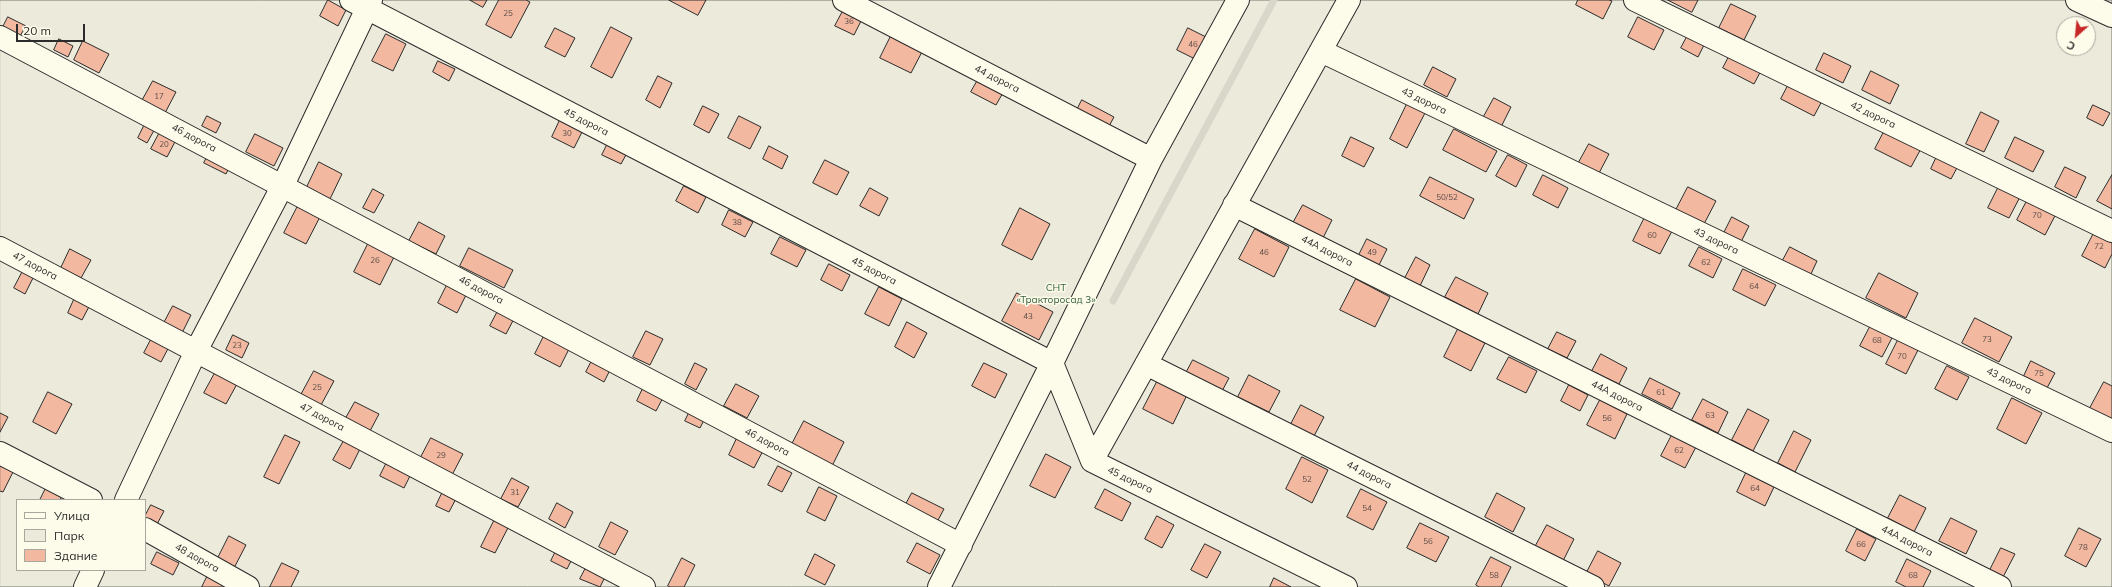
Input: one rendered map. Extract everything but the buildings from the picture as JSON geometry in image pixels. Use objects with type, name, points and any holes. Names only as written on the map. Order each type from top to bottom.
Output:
[{"type":"street","name":"44 дорога","points":[[844,0],[1151,159]]},
{"type":"street","points":[[1092,461],[1349,0]]},
{"type":"street","name":"42 дорога","points":[[1634,0],[2112,231]]},
{"type":"street","points":[[2077,0],[2112,16]]},
{"type":"street","points":[[126,499],[196,351],[283,185],[363,3]]},
{"type":"street","name":"45 дорога","points":[[363,3],[1052,363]]},
{"type":"street","points":[[939,587],[1052,363],[1151,159],[1230,3]]},
{"type":"street","name":"46 дорога","points":[[0,37],[283,185],[961,545]]},
{"type":"street","name":"43 дорога","points":[[1321,51],[2112,431]]},
{"type":"street","name":"44А дорога","points":[[1234,205],[2000,587]]},
{"type":"street","name":"47 дорога","points":[[0,248],[644,587]]},
{"type":"street","points":[[1052,363],[1092,461]]},
{"type":"street","name":"44 дорога","points":[[1146,364],[1592,587]]},
{"type":"street","points":[[0,453],[89,499]]},
{"type":"street","name":"45 дорога","points":[[1092,461],[1346,587]]},
{"type":"street","name":"48 дорога","points":[[146,530],[248,587]]},
{"type":"street","points":[[85,587],[93,571]]},
{"type":"green space","name":"СНТ «Тракторосад 3»","points":[[0,0],[2112,0],[2112,587],[0,587]]},
{"type":"waterway","points":[[1113,301],[1274,0]]}]
